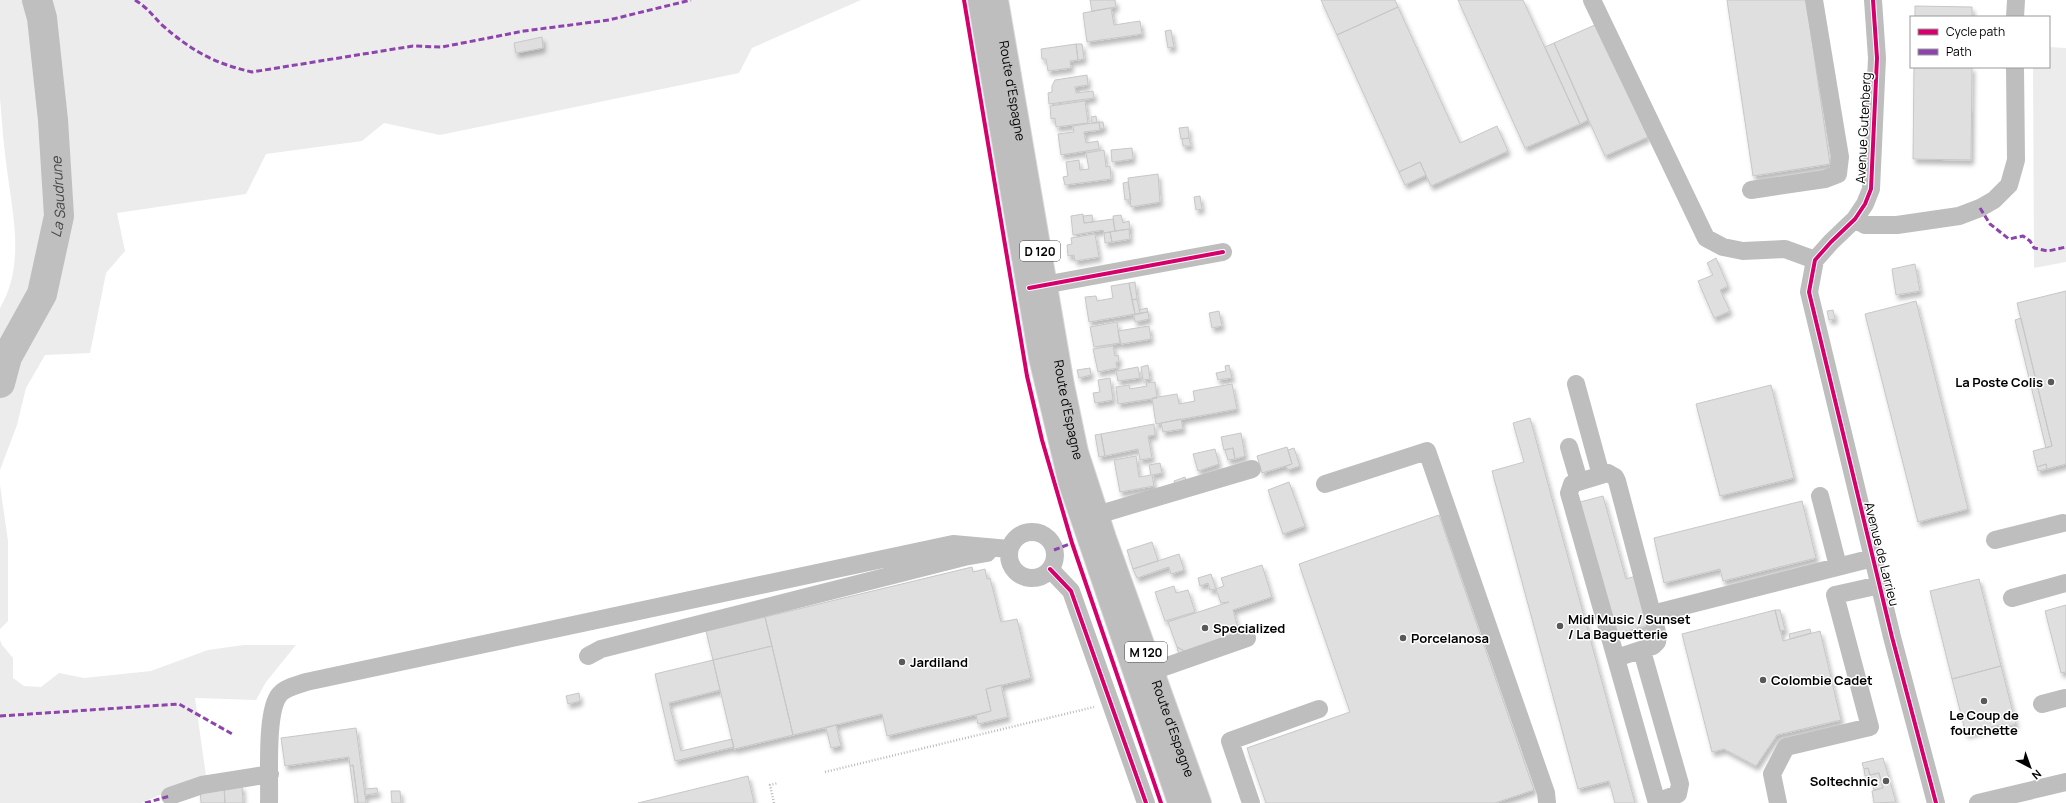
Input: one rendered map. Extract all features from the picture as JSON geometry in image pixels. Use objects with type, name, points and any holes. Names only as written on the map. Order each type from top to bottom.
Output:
[{"type":"main road","name":"Route d'Espagne","points":[[979,0],[1037,286]]},
{"type":"main road","name":"Route d'Espagne","points":[[997,0],[1037,286],[1052,412],[1153,672],[1200,803]]},
{"type":"main road","name":"Route d'Espagne","points":[[1089,507],[1180,803]]},
{"type":"street","points":[[1592,0],[1706,238],[1723,247],[1736,250],[1785,249],[1816,260]]},
{"type":"street","points":[[1751,190],[1825,179],[1838,174],[1840,157],[1814,0]]},
{"type":"street","name":"Avenue Gutenberg","points":[[1812,308],[1809,292],[1811,273],[1816,260],[1831,242],[1855,219],[1865,204],[1871,189],[1876,58],[1873,0]]},
{"type":"street","points":[[2015,16],[2016,0]]},
{"type":"street","points":[[1855,219],[1865,226],[1898,225],[1959,216],[1980,208],[1994,200],[2009,185],[2016,160],[2015,68]]},
{"type":"street","points":[[1037,286],[1223,252]]},
{"type":"street","name":"Avenue de Larrieu","points":[[1812,308],[1873,558],[1936,803]]},
{"type":"street","points":[[1576,384],[1601,475]]},
{"type":"street","points":[[1569,447],[1579,481]]},
{"type":"street","points":[[1325,484],[1427,450],[1546,793],[1548,803]]},
{"type":"street","points":[[1089,507],[1252,469]]},
{"type":"street","points":[[1616,658],[1642,651],[1653,646],[1657,642],[1658,636],[1618,481],[1612,474],[1601,475],[1572,484],[1569,493],[1657,802],[1673,797],[1680,789],[1642,651]]},
{"type":"street","points":[[1820,496],[1838,566]]},
{"type":"street","points":[[1995,540],[2063,523]]},
{"type":"street","points":[[1032,531],[1042,534],[1050,540],[1054,550],[1054,560],[1050,569],[1043,575],[1034,578],[1022,575],[1012,566],[1009,558],[1009,549],[1014,540],[1022,534],[1032,531]]},
{"type":"street","points":[[269,803],[271,730],[274,705],[281,693],[306,682],[953,544],[1009,549]]},
{"type":"street","points":[[588,656],[601,649],[964,557],[1009,549]]},
{"type":"street","points":[[1652,614],[1873,558]]},
{"type":"street","points":[[1050,569],[1072,591],[1146,803]]},
{"type":"street","points":[[2012,598],[2066,583]]},
{"type":"street","points":[[1778,803],[1772,774],[1786,747],[1870,727],[1835,595],[1880,585]]},
{"type":"street","points":[[1153,672],[1247,638]]},
{"type":"street","points":[[2042,704],[2065,698]]},
{"type":"street","points":[[1251,803],[1230,741],[1319,709]]},
{"type":"street","points":[[1640,741],[1665,732]]},
{"type":"street","points":[[170,796],[202,785],[270,774]]},
{"type":"street","points":[[1978,803],[2029,797],[2066,782]]},
{"type":"path","points":[[825,772],[1087,707],[1093,706],[1098,710]]},
{"type":"path","points":[[774,803],[770,785],[778,783]]},
{"type":"shaded area","points":[[0,0],[861,0],[752,48],[739,73],[440,135],[384,123],[362,141],[266,154],[246,194],[117,213],[125,251],[106,273],[90,353],[45,355],[26,388],[17,425],[0,470],[0,308],[12,276],[15,260],[15,244],[13,210],[4,147],[0,98]]},
{"type":"shaded area","points":[[2050,47],[2066,48],[2066,262],[2034,268],[2033,68],[2050,68]]},
{"type":"shaded area","points":[[0,485],[8,541],[8,621],[0,629]]},
{"type":"shaded area","points":[[0,640],[2,645],[13,658],[13,678],[24,686],[41,687],[59,673],[84,678],[151,671],[208,650],[244,645],[296,645],[266,682],[256,700],[195,698],[206,776],[141,803],[0,803]]},
{"type":"building","points":[[1090,0],[1115,0],[1116,7],[1092,11]]},
{"type":"building","points":[[1321,0],[1395,0],[1398,7],[1337,35]]},
{"type":"building","points":[[1458,0],[1523,0],[1580,124],[1525,148]]},
{"type":"building","points":[[1727,0],[1806,0],[1830,164],[1753,176]]},
{"type":"building","points":[[1915,6],[1972,7],[1972,16],[1915,16]]},
{"type":"building","points":[[1398,7],[1460,143],[1497,126],[1508,151],[1431,186],[1420,162],[1399,172],[1337,35]]},
{"type":"building","points":[[1111,8],[1114,25],[1140,21],[1142,34],[1087,42],[1083,13]]},
{"type":"building","points":[[1597,24],[1648,137],[1605,156],[1554,43]]},
{"type":"building","points":[[1171,30],[1174,47],[1168,48],[1165,31]]},
{"type":"building","points":[[542,37],[543,48],[516,53],[514,43]]},
{"type":"building","points":[[1554,43],[1588,120],[1580,124],[1545,47]]},
{"type":"building","points":[[1076,44],[1078,60],[1070,61],[1071,68],[1048,71],[1046,59],[1042,59],[1041,49]]},
{"type":"building","points":[[1076,44],[1082,44],[1084,59],[1078,60]]},
{"type":"building","points":[[1914,68],[1972,68],[1971,160],[1913,159]]},
{"type":"building","points":[[1087,75],[1088,85],[1075,87],[1076,93],[1093,91],[1094,98],[1049,104],[1048,93],[1052,92],[1052,86],[1055,80]]},
{"type":"building","points":[[1085,101],[1088,123],[1056,127],[1055,118],[1051,119],[1050,106]]},
{"type":"building","points":[[1096,116],[1097,123],[1092,123],[1091,117]]},
{"type":"building","points":[[1099,122],[1103,122],[1104,128],[1100,129]]},
{"type":"building","points":[[1099,122],[1100,130],[1084,132],[1086,143],[1098,141],[1099,149],[1061,155],[1058,134],[1074,132],[1073,126]]},
{"type":"building","points":[[1188,127],[1189,138],[1181,139],[1179,128]]},
{"type":"building","points":[[1189,138],[1191,146],[1183,146],[1182,139]]},
{"type":"building","points":[[1132,148],[1133,159],[1112,162],[1111,150]]},
{"type":"building","points":[[1104,150],[1106,167],[1110,166],[1111,179],[1065,185],[1063,177],[1068,176],[1066,162],[1079,160],[1080,170],[1089,169],[1086,153]]},
{"type":"building","points":[[1420,162],[1426,175],[1405,185],[1399,172]]},
{"type":"building","points":[[1158,174],[1160,202],[1131,207],[1128,178]]},
{"type":"building","points":[[1128,182],[1131,200],[1125,200],[1123,183]]},
{"type":"building","points":[[1200,196],[1202,209],[1196,210],[1194,197]]},
{"type":"building","points":[[1083,214],[1084,223],[1113,219],[1115,231],[1104,233],[1103,230],[1073,235],[1071,216]]},
{"type":"building","points":[[1092,215],[1093,222],[1084,223],[1083,216]]},
{"type":"building","points":[[1121,215],[1123,223],[1129,221],[1130,229],[1115,231],[1113,216]]},
{"type":"building","points":[[1129,229],[1130,239],[1112,242],[1110,232]]},
{"type":"building","points":[[1110,232],[1112,242],[1105,243],[1104,233]]},
{"type":"building","points":[[1095,234],[1099,257],[1075,261],[1074,255],[1068,256],[1067,245],[1072,244],[1071,238]]},
{"type":"building","points":[[1716,258],[1728,286],[1720,290],[1730,311],[1714,318],[1698,281],[1713,275],[1707,263]]},
{"type":"building","points":[[1915,264],[1920,291],[1896,295],[1892,269]]},
{"type":"building","points":[[1135,282],[1137,299],[1132,300],[1129,283]]},
{"type":"building","points":[[1129,283],[1135,314],[1089,322],[1085,297],[1096,296],[1097,301],[1113,298],[1111,286]]},
{"type":"building","name":"La Poste Colis","points":[[2066,291],[2066,464],[2047,469],[2046,464],[2037,467],[2033,451],[2052,446],[2017,303]]},
{"type":"building","points":[[1137,299],[1140,313],[1135,314],[1132,300]]},
{"type":"building","points":[[1916,301],[1968,509],[1918,522],[1865,314]]},
{"type":"building","points":[[1147,308],[1148,312],[1140,313],[1139,310]]},
{"type":"building","points":[[1833,310],[1835,319],[1829,320],[1827,311]]},
{"type":"building","points":[[1219,311],[1222,326],[1212,328],[1209,313]]},
{"type":"building","points":[[1148,312],[1149,319],[1135,322],[1134,315]]},
{"type":"building","points":[[2021,318],[2052,446],[2046,448],[2015,320]]},
{"type":"building","points":[[1117,322],[1120,343],[1094,347],[1090,327]]},
{"type":"building","points":[[1149,326],[1151,339],[1121,344],[1118,331]]},
{"type":"building","points":[[1113,346],[1115,356],[1118,355],[1119,362],[1116,362],[1117,368],[1098,372],[1093,349]]},
{"type":"building","points":[[1148,365],[1150,379],[1143,380],[1141,367]]},
{"type":"building","points":[[1229,365],[1232,378],[1218,380],[1216,373],[1226,371],[1225,366]]},
{"type":"building","points":[[1138,367],[1140,378],[1118,381],[1116,371]]},
{"type":"building","points":[[1090,368],[1091,375],[1079,378],[1077,370]]},
{"type":"building","points":[[1110,378],[1113,400],[1095,403],[1093,393],[1100,392],[1098,380]]},
{"type":"building","points":[[1155,382],[1157,398],[1118,404],[1116,387],[1129,385],[1130,389],[1147,386],[1146,383]]},
{"type":"building","points":[[1232,384],[1237,409],[1156,424],[1152,398],[1177,394],[1179,404],[1195,401],[1193,391]]},
{"type":"building","points":[[1771,385],[1794,478],[1720,496],[1696,404]]},
{"type":"building","name":"Midi Music / Sunset / La Baguetterie","points":[[1530,418],[1635,803],[1615,803],[1609,781],[1578,789],[1492,471],[1524,462],[1513,423]]},
{"type":"building","points":[[1181,419],[1183,429],[1163,432],[1161,423]]},
{"type":"building","points":[[1154,424],[1155,435],[1148,436],[1152,458],[1140,460],[1138,449],[1105,456],[1101,434]]},
{"type":"building","points":[[1241,433],[1245,456],[1235,459],[1233,448],[1224,450],[1221,437]]},
{"type":"building","points":[[1101,434],[1105,456],[1099,457],[1095,435]]},
{"type":"building","points":[[1287,447],[1292,464],[1262,473],[1257,456]]},
{"type":"building","points":[[1233,448],[1235,459],[1228,460],[1225,450]]},
{"type":"building","points":[[1294,448],[1300,466],[1288,470],[1286,466],[1292,464],[1288,450]]},
{"type":"building","points":[[1215,449],[1219,464],[1198,471],[1193,454]]},
{"type":"building","points":[[1136,456],[1139,477],[1151,475],[1149,465],[1160,463],[1162,473],[1152,475],[1154,486],[1120,492],[1114,460]]},
{"type":"building","points":[[2046,464],[2047,469],[2038,471],[2037,467]]},
{"type":"building","points":[[1185,477],[1187,484],[1176,488],[1174,481]]},
{"type":"building","points":[[1289,482],[1305,526],[1283,534],[1268,490]]},
{"type":"building","points":[[1603,496],[1626,579],[1636,576],[1650,625],[1615,634],[1580,502]]},
{"type":"building","points":[[1802,501],[1816,558],[1723,581],[1720,569],[1664,583],[1654,538]]},
{"type":"building","name":"Porcelanosa","points":[[1439,515],[1534,790],[1495,803],[1266,803],[1247,748],[1350,712],[1299,564]]},
{"type":"building","points":[[1152,542],[1158,561],[1133,569],[1127,550]]},
{"type":"building","points":[[1179,554],[1184,570],[1171,574],[1169,567],[1137,578],[1133,569]]},
{"type":"building","points":[[1262,565],[1272,597],[1233,610],[1240,635],[1188,653],[1177,647],[1168,622],[1229,602],[1221,603],[1216,589],[1224,586],[1221,578]]},
{"type":"building","name":"Jardiland","points":[[972,567],[973,572],[985,569],[987,579],[990,578],[1001,622],[1017,619],[1031,678],[986,689],[991,711],[887,736],[882,714],[793,735],[765,617]]},
{"type":"building","points":[[1211,574],[1216,589],[1210,590],[1208,583],[1200,586],[1198,578]]},
{"type":"building","points":[[1979,579],[2001,666],[1952,679],[1930,591]]},
{"type":"building","points":[[1174,586],[1176,593],[1188,590],[1195,612],[1165,621],[1155,592]]},
{"type":"building","points":[[2066,605],[2066,672],[2061,673],[2045,611]]},
{"type":"building","points":[[1775,610],[1780,610],[1785,630],[1780,631]]},
{"type":"building","name":"Colombie Cadet","points":[[1775,610],[1783,641],[1820,631],[1841,720],[1777,735],[1756,766],[1724,749],[1712,752],[1682,634]]},
{"type":"building","points":[[765,617],[772,646],[713,660],[706,631]]},
{"type":"building","points":[[1810,629],[1811,633],[1790,639],[1789,634]]},
{"type":"building","points":[[772,646],[793,735],[734,749],[713,660]]},
{"type":"building","points":[[1177,647],[1188,653],[1179,655]]},
{"type":"building","points":[[713,660],[720,690],[669,703],[681,751],[732,739],[734,747],[675,761],[655,674]]},
{"type":"building","name":"Le Coup de fourchette","points":[[2001,666],[2016,724],[2004,727],[2003,724],[1966,734],[1952,679]]},
{"type":"building","points":[[1001,685],[1008,717],[978,724],[976,715],[991,711],[986,689]]},
{"type":"building","points":[[579,693],[580,701],[568,704],[566,696]]},
{"type":"building","points":[[836,725],[841,746],[831,748],[826,728]]},
{"type":"building","points":[[356,728],[366,803],[358,803],[353,765],[350,766],[349,757],[285,766],[281,738]]},
{"type":"building","name":"Soltechnic","points":[[1883,758],[1896,802],[1874,803],[1872,791],[1883,788],[1879,773],[1870,775],[1868,768],[1864,769],[1862,763]]},
{"type":"building","points":[[353,765],[358,803],[355,803],[350,766]]},
{"type":"building","points":[[1868,768],[1870,775],[1865,776],[1864,769]]},
{"type":"building","points":[[1879,773],[1883,788],[1874,790],[1870,775]]},
{"type":"building","points":[[748,776],[754,803],[638,803]]},
{"type":"building","points":[[224,786],[225,803],[201,803],[200,788]]},
{"type":"building","points":[[224,786],[242,786],[243,803],[225,803]]},
{"type":"building","points":[[377,788],[378,793],[365,795],[365,789]]},
{"type":"building","points":[[391,791],[400,791],[401,803],[392,803]]},
{"type":"waterway","name":"La Saudrune","points":[[0,383],[7,357],[42,294],[59,216],[53,120],[42,18],[37,0]]},
{"type":"marked path","points":[[135,0],[147,9],[162,25],[193,49],[226,65],[252,72],[413,46],[442,47],[524,31],[609,20],[691,0]]},
{"type":"marked path","points":[[1980,208],[1990,224],[2009,239],[2023,236],[2030,241],[2034,248],[2048,251],[2066,247]]},
{"type":"marked path","points":[[1054,550],[1072,543]]},
{"type":"marked path","points":[[0,716],[179,704],[234,735]]},
{"type":"marked path","points":[[145,803],[170,796]]},
{"type":"cycle path","points":[[964,0],[1027,376],[1042,440],[1072,543],[1161,803]]},
{"type":"cycle path","points":[[1873,0],[1877,58],[1871,189],[1865,204],[1855,219],[1815,260],[1809,292],[1892,637],[1936,803]]},
{"type":"cycle path","points":[[1029,288],[1223,252]]},
{"type":"cycle path","points":[[1050,569],[1071,591],[1146,803]]},
{"type":"place","name":"La Poste Colis","points":[[2051,382]]},
{"type":"place","name":"Midi Music / Sunset / La Baguetterie","points":[[1560,626]]},
{"type":"place","name":"Specialized","points":[[1205,628]]},
{"type":"place","name":"Porcelanosa","points":[[1403,638]]},
{"type":"place","name":"Jardiland","points":[[902,662]]},
{"type":"place","name":"Colombie Cadet","points":[[1763,680]]},
{"type":"place","name":"Le Coup de fourchette","points":[[1984,701]]},
{"type":"place","name":"Soltechnic","points":[[1886,781]]}]
